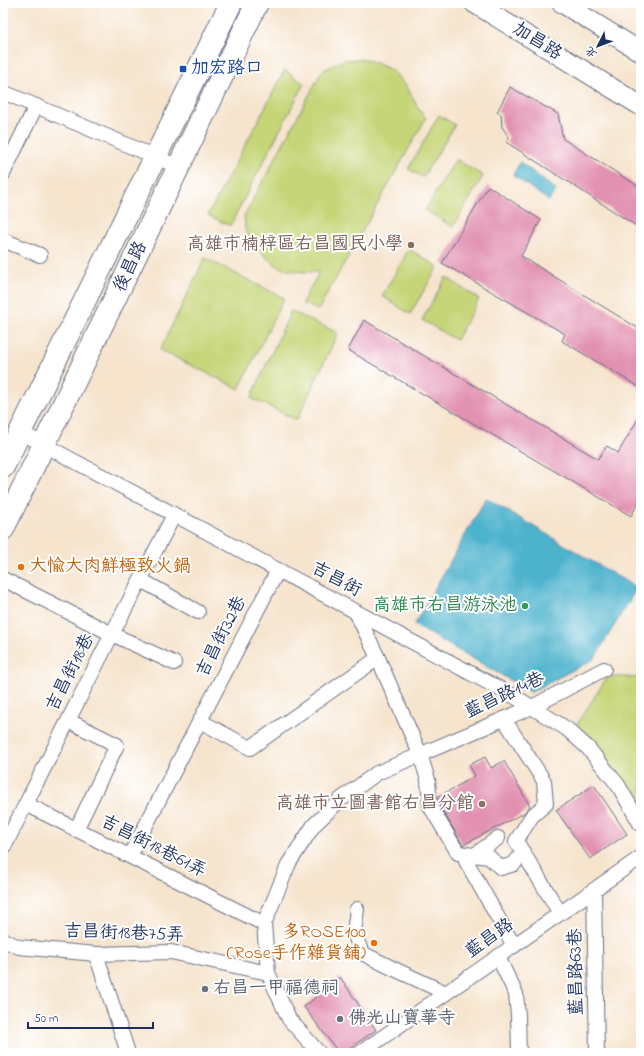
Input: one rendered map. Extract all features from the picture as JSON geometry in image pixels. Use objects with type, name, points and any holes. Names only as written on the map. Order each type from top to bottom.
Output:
[{"type":"main road","name":"後昌路","points":[[3,467],[231,3]]},
{"type":"main road","name":"後昌路","points":[[3,529],[257,3]]},
{"type":"street","name":"加昌路","points":[[474,3],[641,106]]},
{"type":"street","points":[[562,3],[641,52]]},
{"type":"street","points":[[3,92],[179,167]]},
{"type":"street","points":[[3,174],[36,106]]},
{"type":"street","points":[[3,240],[40,255]]},
{"type":"street","name":"吉昌街","points":[[20,432],[517,698],[567,729],[588,748],[618,786],[641,825]]},
{"type":"street","name":"吉昌街18巷","points":[[3,849],[174,515]]},
{"type":"street","name":"吉昌街32巷","points":[[130,856],[278,570]]},
{"type":"street","points":[[3,580],[174,663]]},
{"type":"street","points":[[141,580],[198,612]]},
{"type":"street","points":[[356,612],[420,754],[428,780],[430,806],[458,853],[489,857],[500,868],[514,864],[523,852]]},
{"type":"street","points":[[200,721],[250,748],[378,658]]},
{"type":"street","name":"藍昌路14巷","points":[[319,1053],[289,1019],[268,973],[264,924],[289,863],[314,825],[340,800],[376,773],[532,707],[604,669]]},
{"type":"street","points":[[504,719],[544,781],[546,804],[532,816],[516,841],[560,913]]},
{"type":"street","points":[[69,720],[117,745],[76,830]]},
{"type":"street","name":"吉昌街18巷61弄","points":[[26,804],[264,924]]},
{"type":"street","points":[[498,838],[466,861],[514,946]]},
{"type":"street","name":"藍昌路","points":[[360,1053],[641,857]]},
{"type":"street","name":"藍昌路63巷","points":[[594,890],[598,1053]]},
{"type":"street","points":[[357,909],[354,933],[362,952],[392,968],[446,993]]},
{"type":"street","name":"吉昌街18巷75弄","points":[[3,940],[19,947],[96,954],[171,952],[268,973]]},
{"type":"street","points":[[96,954],[128,1053]]},
{"type":"street","points":[[498,957],[516,994],[518,1015],[518,1053]]},
{"type":"green space","points":[[366,59],[392,70],[407,87],[418,108],[426,118],[318,310],[302,303],[319,272],[301,272],[284,269],[268,259],[257,248],[245,230],[244,216],[322,71],[344,60]]},
{"type":"green space","points":[[285,70],[304,84],[230,226],[208,215]]},
{"type":"green space","points":[[439,115],[455,125],[423,177],[408,169]]},
{"type":"green space","points":[[456,159],[483,176],[453,227],[425,210]]},
{"type":"green space","points":[[409,249],[438,267],[410,314],[382,296]]},
{"type":"green space","points":[[205,258],[284,298],[239,389],[160,350]]},
{"type":"green space","points":[[446,277],[479,299],[456,340],[422,320]]},
{"type":"green space","points":[[291,311],[338,333],[297,420],[251,398]]},
{"type":"green space","points":[[608,676],[641,678],[641,811],[624,782],[575,727]]},
{"type":"water","points":[[520,162],[556,190],[549,201],[513,175]]},
{"type":"water","name":"高雄市右昌游泳池","points":[[486,498],[637,588],[594,659],[531,692],[414,625]]},
{"type":"building","points":[[510,87],[558,114],[563,139],[641,188],[641,229],[506,142],[509,137],[502,127],[501,114],[497,112]]},
{"type":"building","points":[[488,186],[541,220],[521,256],[641,330],[641,388],[562,341],[565,334],[442,263]]},
{"type":"building","points":[[364,320],[598,459],[607,446],[618,453],[641,414],[641,498],[631,516],[348,350]]},
{"type":"building","name":"高雄市立圖書館右昌分館","points":[[485,757],[491,768],[504,761],[530,806],[524,813],[463,845],[438,803],[438,797],[475,776],[469,765]]},
{"type":"building","points":[[594,785],[627,834],[590,859],[556,810]]},
{"type":"building","name":"佛光山寶華寺","points":[[340,977],[376,1030],[342,1053],[339,1053],[304,1007]]},
{"type":"place","name":"加宏路口","points":[[183,69]]},
{"type":"place","name":"高雄市楠梓區右昌國民小學","points":[[411,245]]},
{"type":"place","name":"大愉大肉鮮極致火鍋","points":[[21,567]]},
{"type":"place","name":"高雄市右昌游泳池","points":[[525,606]]},
{"type":"place","name":"高雄市立圖書館右昌分館","points":[[482,804]]},
{"type":"place","name":"多ROSE100 (Rose手作雜貨舖)","points":[[374,943]]},
{"type":"place","name":"右昌一甲福德祠","points":[[205,989]]},
{"type":"place","name":"佛光山寶華寺","points":[[340,1019]]}]
